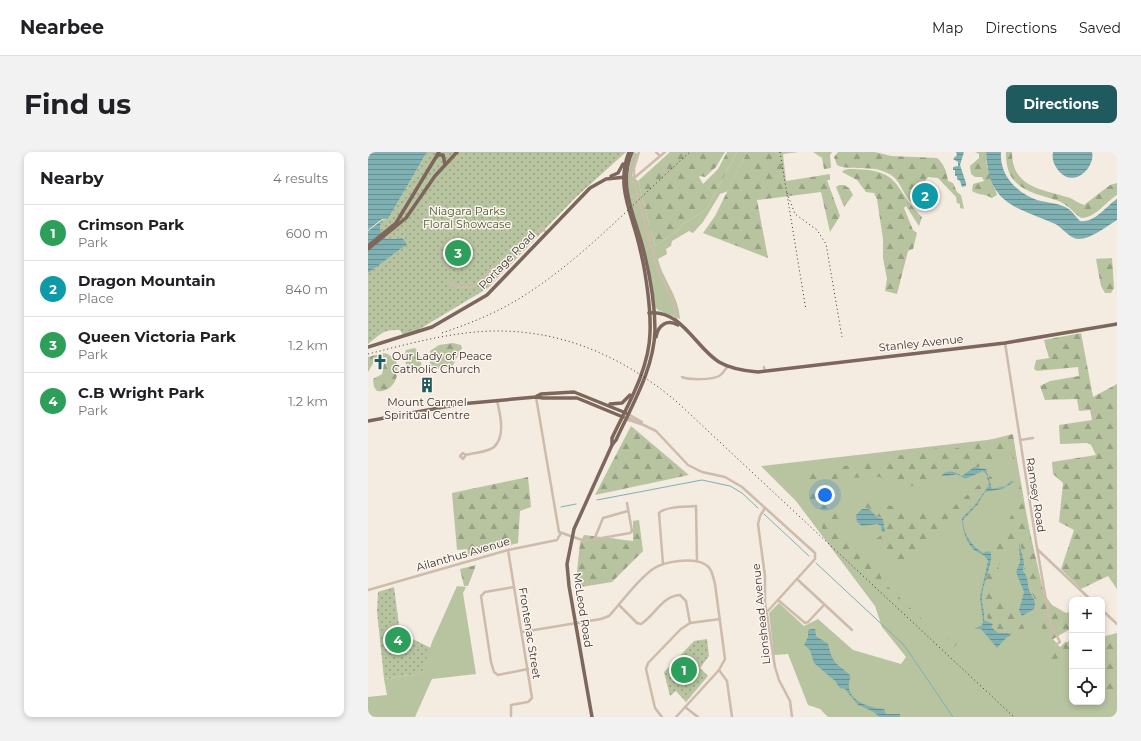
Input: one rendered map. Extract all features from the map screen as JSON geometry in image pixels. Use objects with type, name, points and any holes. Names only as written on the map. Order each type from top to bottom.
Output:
[{"type":"main road","points":[[368,249],[409,215],[432,180],[457,152]]},
{"type":"main road","points":[[612,444],[612,438],[634,389],[648,348],[650,327],[642,255],[625,201],[625,177],[630,152]]},
{"type":"main road","points":[[575,202],[592,184],[618,173],[630,152]]},
{"type":"main road","points":[[368,246],[384,235],[394,225],[412,199],[438,154],[443,155],[445,160],[444,165]]},
{"type":"main road","points":[[625,177],[628,200],[647,264],[654,312],[654,342],[647,371]]},
{"type":"main road","name":"Portage Road","points":[[368,347],[432,327],[468,307],[496,286],[575,202],[597,183],[609,178],[625,177]]},
{"type":"main road","points":[[649,313],[654,312]]},
{"type":"main road","name":"Stanley Avenue","points":[[654,312],[666,315],[676,320],[713,357],[728,366],[743,371],[1005,343],[1117,324]]},
{"type":"main road","points":[[612,444],[616,440],[627,417],[652,359],[660,326],[670,322],[684,328]]},
{"type":"main road","points":[[606,404],[622,403],[634,389]]},
{"type":"main road","points":[[536,397],[541,394],[574,392],[624,412],[627,417]]},
{"type":"main road","points":[[368,421],[460,404],[536,397],[577,398],[622,417],[627,417]]},
{"type":"main road","name":"McLeod Road","points":[[592,717],[575,623],[567,568],[572,536],[612,444]]},
{"type":"street","points":[[639,152],[634,168],[634,178],[658,271],[674,302],[676,320]]},
{"type":"street","points":[[656,152],[660,156]]},
{"type":"street","points":[[634,178],[665,152]]},
{"type":"street","points":[[446,280],[457,287],[473,287],[529,241],[538,230],[541,228],[546,232]]},
{"type":"street","name":"Ramsey Road","points":[[1005,343],[1050,623],[1060,642],[1055,645]]},
{"type":"street","points":[[682,377],[689,380],[716,377],[722,374],[728,366]]},
{"type":"street","points":[[536,397],[555,517],[557,527],[561,533],[585,541],[631,532],[627,503]]},
{"type":"street","points":[[466,455],[491,449],[496,444],[501,429],[497,400]]},
{"type":"street","points":[[627,417],[644,424]]},
{"type":"street","points":[[627,417],[644,424],[663,437],[688,465],[702,472],[733,480],[816,555],[815,559],[767,612]]},
{"type":"street","points":[[1020,440],[1033,438]]},
{"type":"street","points":[[663,564],[659,513],[665,509],[696,506],[697,561]]},
{"type":"street","name":"Lionshead Avenue","points":[[765,508],[760,516],[758,524],[765,574],[767,612],[776,672],[790,701],[792,717]]},
{"type":"street","points":[[594,540],[603,518],[628,511]]},
{"type":"street","name":"Ailanthus Avenue","points":[[368,590],[508,550],[556,540],[561,533]]},
{"type":"street","points":[[1037,548],[1088,597]]},
{"type":"street","name":"Frontenac Street","points":[[508,550],[532,698],[528,702],[509,706],[511,717]]},
{"type":"street","points":[[522,632],[609,616],[650,571],[663,564],[697,561],[706,564],[712,572],[725,659],[719,670],[676,717]]},
{"type":"street","points":[[797,579],[852,630]]},
{"type":"street","points":[[514,587],[485,592],[482,596],[491,662],[494,672],[498,675],[528,669]]},
{"type":"street","points":[[619,605],[638,623],[641,624],[666,600],[674,595],[680,595],[686,601],[690,623]]},
{"type":"street","points":[[778,600],[805,623],[808,622],[824,605]]},
{"type":"street","points":[[1105,613],[1117,624]]},
{"type":"street","points":[[662,717],[656,708],[646,665],[681,629],[690,623],[720,619]]},
{"type":"street","points":[[719,670],[727,680],[732,717]]},
{"type":"street","points":[[685,707],[698,717]]},
{"type":"green space","name":"Niagara Parks Floral Showcase","points":[[427,152],[626,152],[575,198],[488,288],[418,330],[403,335],[400,330],[389,330],[382,333],[368,344],[368,273],[402,238],[386,239],[380,230],[381,220],[388,219]]},
{"type":"green space","points":[[634,152],[638,154],[632,176],[638,181],[655,246],[677,231],[684,223],[706,210],[737,152],[747,152],[728,191],[720,194],[703,222],[693,233],[689,231],[672,241],[671,246],[666,249],[667,254],[658,259],[663,274],[677,303],[680,319],[658,310],[655,307],[649,270],[629,196],[628,182]]},
{"type":"green space","points":[[670,152],[725,152],[716,167],[705,177],[699,177],[703,184],[718,169],[727,152],[737,152],[706,210],[684,223],[677,231],[655,246],[638,181]]},
{"type":"green space","points":[[747,152],[799,152],[783,154],[786,181],[830,174],[830,180],[827,180],[840,216],[830,232],[821,192],[757,200],[768,258],[703,233],[715,216]]},
{"type":"green space","points":[[813,152],[832,152],[830,155],[831,168],[824,169],[822,158]]},
{"type":"green space","points":[[838,152],[875,152],[891,156],[937,158],[945,168],[948,181],[953,183],[957,192],[961,195],[964,209],[960,208],[960,204],[957,203],[956,197],[938,178],[928,177],[922,185],[916,201],[913,204],[907,198],[895,178],[891,175],[877,169],[849,168],[837,165],[834,157]]},
{"type":"green space","points":[[975,152],[986,152],[987,166],[997,195],[992,198],[972,191],[973,184],[984,181],[982,177],[975,177],[971,174],[970,166],[979,158],[979,154]]},
{"type":"green space","points":[[1006,152],[1012,152],[1013,164],[1017,173],[1023,180],[1030,185],[1047,192],[1069,198],[1084,205],[1110,185],[1117,183],[1117,195],[1096,213],[1081,218],[1059,201],[1030,191],[1015,181],[1010,174]]},
{"type":"green space","points":[[849,169],[879,172],[888,176],[900,188],[912,206],[922,217],[919,226],[906,206],[904,208],[913,230],[917,233],[913,249],[908,251],[897,294],[885,291],[887,279],[883,258],[883,239],[877,199],[874,193],[866,192],[857,180],[842,172]]},
{"type":"green space","points":[[839,185],[844,185],[849,188],[853,195],[844,207],[836,187]]},
{"type":"green space","points":[[1112,258],[1114,288],[1111,293],[1105,293],[1101,286],[1096,259]]},
{"type":"green space","points":[[1081,333],[1093,397],[1117,384],[1117,589],[1108,576],[1081,589],[1061,569],[1074,530],[1059,522],[1063,483],[1053,474],[1052,462],[1096,455],[1091,445],[1087,443],[1060,444],[1059,425],[1092,420],[1090,410],[1079,411],[1077,399],[1045,400],[1040,386],[1050,381],[1079,376],[1078,367],[1037,371],[1034,369],[1036,360],[1049,358],[1044,340]]},
{"type":"green space","points":[[453,343],[461,345],[462,348],[452,367],[437,369],[430,365],[430,351],[439,345]]},
{"type":"green space","points":[[415,348],[420,355],[422,368],[408,372],[404,356],[406,350]]},
{"type":"green space","points":[[383,353],[388,354],[396,361],[398,371],[395,382],[392,386],[383,391],[377,391],[374,387],[373,379],[382,374],[384,364],[378,361],[374,362],[368,372],[368,357]]},
{"type":"green space","points":[[631,426],[689,475],[595,495]]},
{"type":"green space","points":[[1013,434],[1022,497],[1044,594],[1052,605],[1066,613],[1069,612],[1069,630],[1053,639],[1060,647],[1065,642],[1069,641],[1069,660],[1062,657],[1055,659],[1049,658],[1043,656],[1038,651],[1045,649],[1049,653],[1051,652],[1035,608],[1035,599],[1029,587],[1029,577],[1024,571],[1025,562],[1020,543],[1018,546],[1014,543],[1009,545],[1003,560],[998,566],[1000,574],[994,583],[994,589],[995,594],[1000,601],[1015,611],[1023,625],[1025,635],[1004,632],[994,626],[986,615],[983,600],[989,567],[995,549],[1016,506],[1014,495],[1016,472],[1010,461],[1013,459],[1012,454],[1008,454],[962,474],[958,472],[940,477],[924,487],[893,484],[880,477],[826,480],[821,486],[829,500],[850,516],[847,522],[838,518],[837,520],[850,540],[875,562],[883,582],[924,621],[931,633],[942,641],[947,639],[952,634],[957,644],[949,652],[930,636],[823,530],[810,499],[805,477],[811,469],[829,469],[938,448],[953,449]]},
{"type":"green space","points":[[1013,437],[1048,637],[1069,656],[1069,705],[1105,705],[1105,689],[1117,700],[1117,717],[828,717],[820,709],[808,705],[788,654],[774,655],[769,613],[779,603],[804,626],[818,619],[853,650],[901,664],[906,657],[882,627],[875,606],[796,501],[761,466]]},
{"type":"green space","points":[[994,474],[997,477],[991,484],[994,488],[985,493],[978,504],[906,563],[906,569],[891,563],[877,546],[864,540],[848,523],[851,519],[861,531],[876,539],[885,532],[883,518],[873,515],[869,508],[860,508],[849,501],[849,499],[892,506],[906,505],[914,513],[947,512],[987,478]]},
{"type":"green space","points":[[528,477],[531,507],[520,511],[518,543],[468,557],[467,549],[457,550],[452,493]]},
{"type":"green space","points":[[639,520],[643,551],[612,582],[581,587],[576,581],[580,543],[584,535],[633,541],[633,521]]},
{"type":"green space","points":[[476,565],[468,586],[464,586],[460,569]]},
{"type":"green space","points":[[457,586],[466,587],[463,593],[476,674],[432,679],[415,717],[368,717],[368,697],[387,695],[384,679],[422,673],[432,642]]},
{"type":"green space","points":[[394,587],[400,633],[431,648],[422,673],[384,679],[377,611],[378,592]]},
{"type":"green space","points":[[1117,633],[1117,705],[1105,695],[1105,636]]},
{"type":"green space","points":[[707,639],[709,656],[700,668],[708,676],[686,702],[676,691],[670,696],[664,672],[694,641]]},
{"type":"water","points":[[368,152],[427,152],[388,219],[382,219],[368,230]]},
{"type":"water","points":[[956,152],[964,152],[960,165],[966,186],[962,187],[960,181],[957,179],[957,176],[955,176],[955,170],[953,170],[953,167],[958,166],[958,162],[953,159],[957,155]]},
{"type":"water","points":[[986,152],[1001,152],[1001,160],[1006,175],[1016,188],[1030,197],[1067,208],[1080,221],[1090,220],[1100,214],[1117,199],[1117,220],[1089,237],[1079,239],[1072,237],[1056,225],[1015,207],[1006,201],[998,193],[992,183],[988,169]]},
{"type":"water","points":[[1053,152],[1092,152],[1092,158],[1090,165],[1081,175],[1069,177],[1062,174],[1056,167],[1053,160]]},
{"type":"water","points":[[381,221],[380,230],[386,239],[402,238],[407,244],[368,273],[368,231]]},
{"type":"water","points":[[974,467],[986,469],[992,489],[1006,486],[1011,481],[1014,482],[1002,489],[985,492],[977,505],[963,520],[964,530],[962,522],[962,518],[975,505],[989,485],[987,475],[983,471],[965,479],[957,474],[941,476],[946,472],[957,473],[962,476]]},
{"type":"water","points":[[862,509],[869,509],[877,517],[883,519],[885,532],[882,532],[881,526],[877,524],[862,526],[857,522],[856,515]]},
{"type":"water","points":[[964,530],[968,539],[975,547],[983,553],[988,551],[991,553],[982,595],[984,620],[993,624],[991,627],[998,633],[1008,633],[1011,635],[1006,638],[997,648],[981,629],[974,629],[982,625],[983,621],[980,597],[988,561],[985,556],[975,551],[968,543]]},
{"type":"water","points":[[1019,543],[1024,562],[1023,571],[1027,578],[1029,590],[1035,603],[1034,609],[1022,616],[1019,610],[1024,592],[1016,572],[1020,562]]},
{"type":"water","points":[[815,629],[816,636],[828,644],[835,662],[850,675],[849,687],[853,697],[867,706],[884,709],[886,714],[900,714],[900,717],[880,717],[872,711],[858,705],[845,689],[840,688],[835,681],[814,663],[810,650],[804,645],[808,637],[808,630]]},
{"type":"waterway","points":[[597,500],[702,480],[730,486],[742,493],[758,508]]},
{"type":"waterway","points":[[561,507],[576,504]]},
{"type":"waterway","points":[[764,514],[809,556]]},
{"type":"waterway","points":[[816,563],[904,645],[953,717]]},
{"type":"railway","points":[[442,333],[505,307],[547,280],[590,245],[690,152]]},
{"type":"railway","points":[[780,152],[806,310]]},
{"type":"railway","points":[[787,193],[795,214],[817,230],[826,244],[842,337]]},
{"type":"railway","points":[[368,354],[429,339],[466,333],[496,331],[524,332],[552,337],[579,345],[605,355],[630,368],[677,402],[1014,717]]},
{"type":"place","name":"Dragon Mountain","points":[[925,196]]},
{"type":"place","name":"Queen Victoria Park","points":[[458,253]]},
{"type":"place","name":"Our Lady of Peace Catholic Church","points":[[380,362]]},
{"type":"place","name":"Mount Carmel Spiritual Centre","points":[[427,385]]},
{"type":"place","name":"C.B Wright Park","points":[[398,640]]},
{"type":"place","name":"Crimson Park","points":[[684,670]]}]
